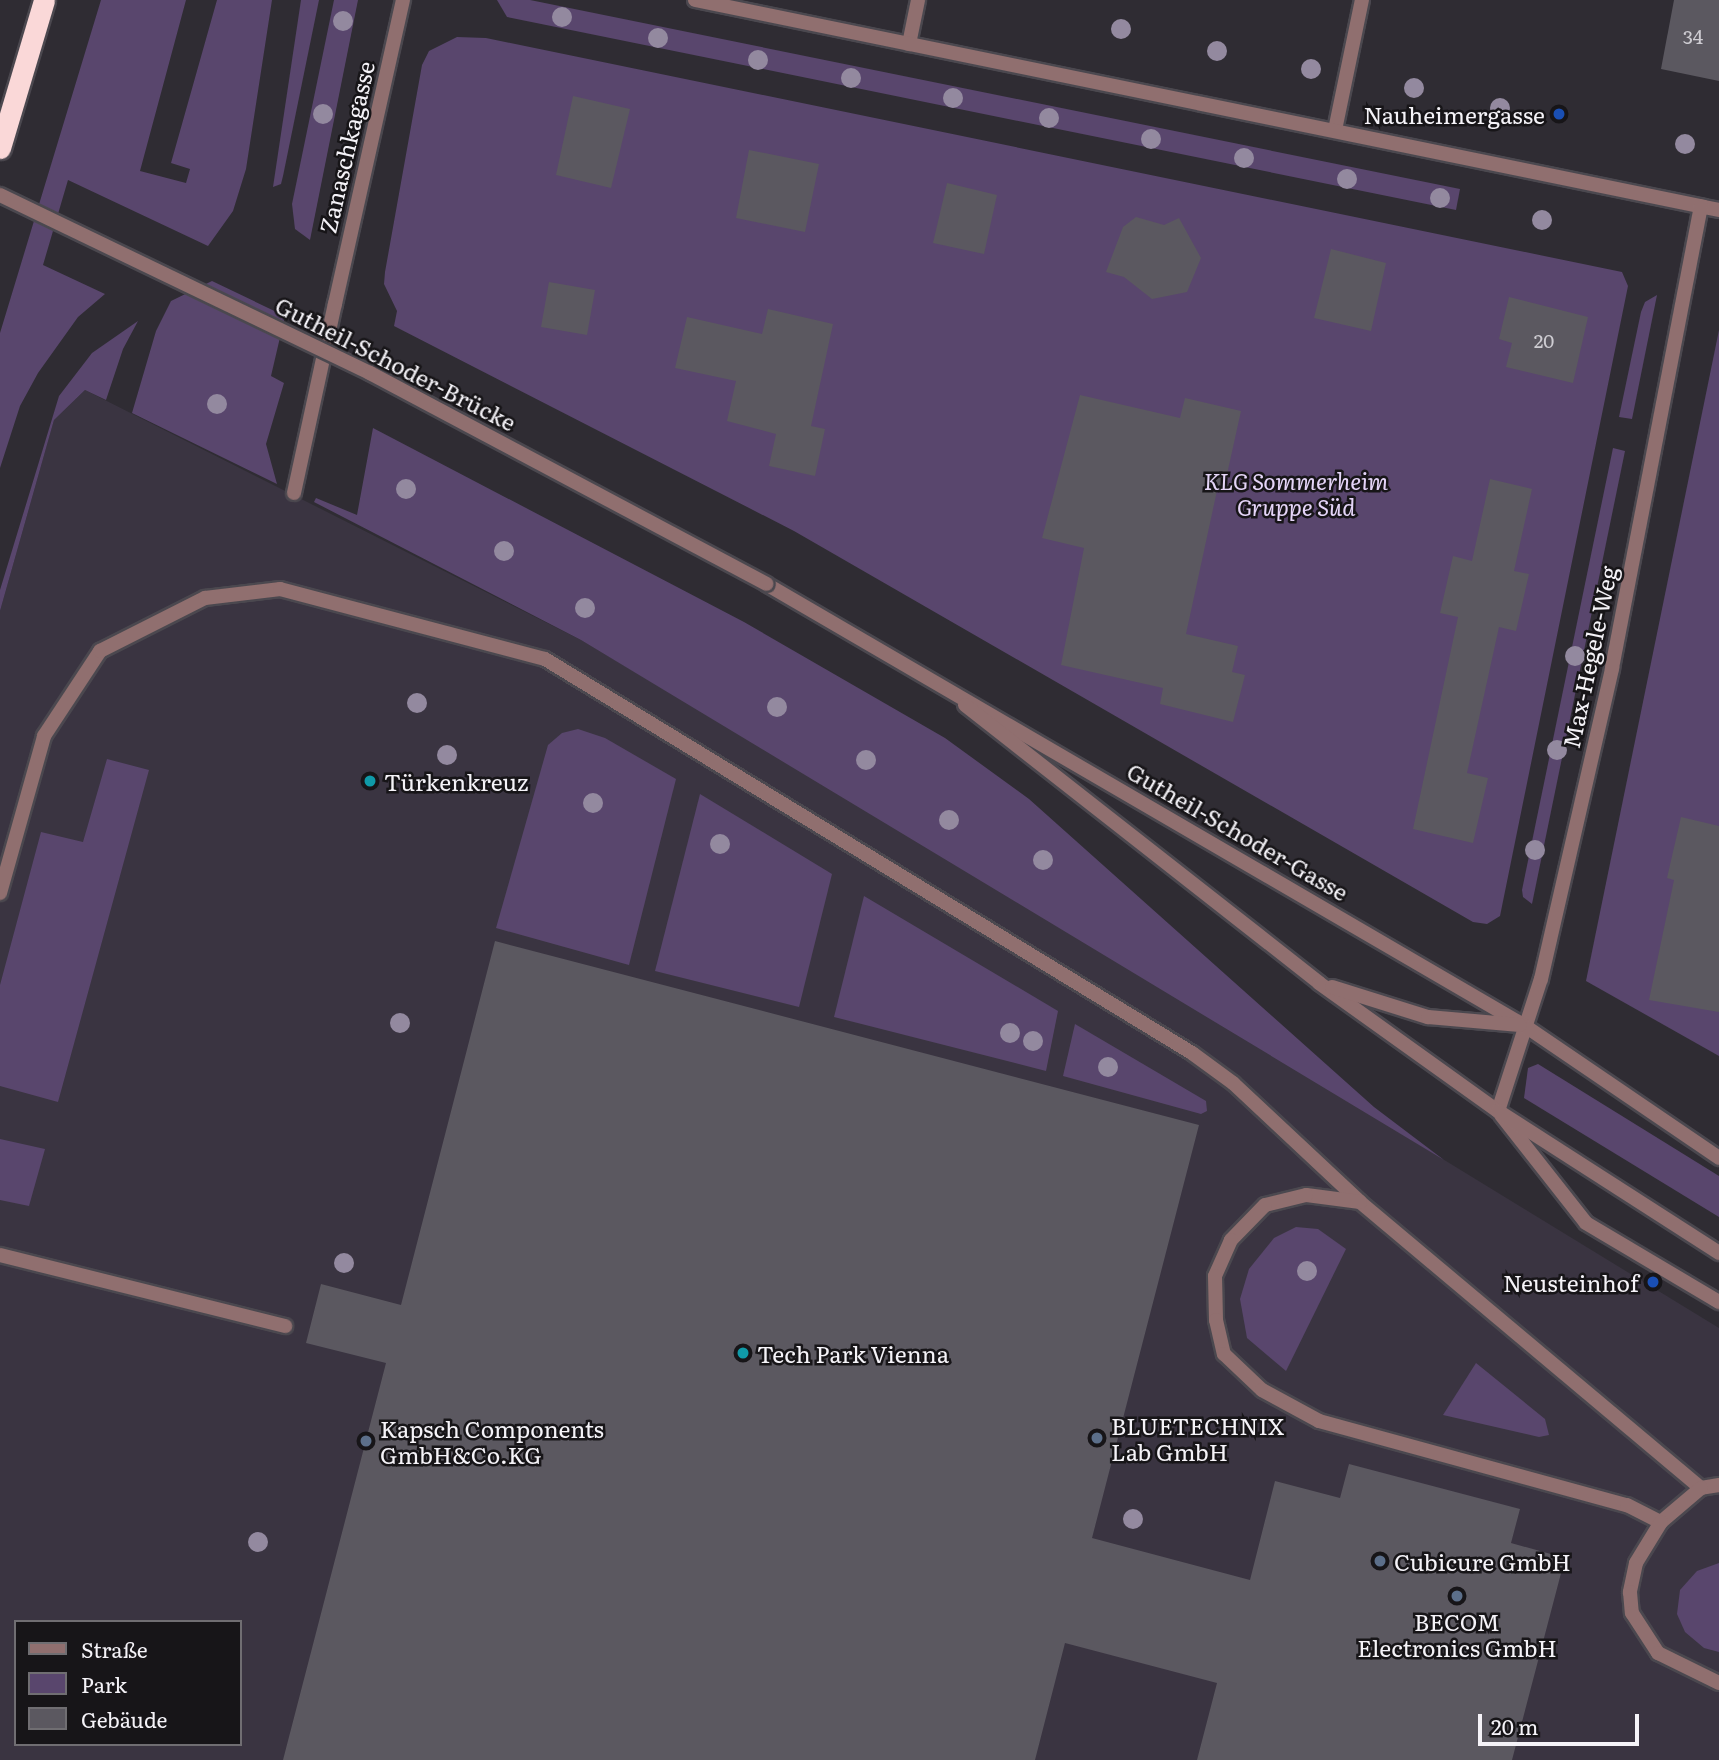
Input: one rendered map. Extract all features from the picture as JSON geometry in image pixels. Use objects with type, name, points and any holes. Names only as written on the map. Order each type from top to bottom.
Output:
[{"type":"highway","points":[[0,148],[44,0]]},
{"type":"street","name":"Zanaschkagasse","points":[[294,493],[403,0]]},
{"type":"street","points":[[695,0],[1719,210]]},
{"type":"street","points":[[909,44],[918,0]]},
{"type":"street","points":[[1335,130],[1362,0]]},
{"type":"street","name":"Gutheil-Schoder-Brücke","points":[[0,195],[370,373],[765,584]]},
{"type":"street","name":"Max-Hegele-Weg","points":[[1498,1111],[1541,979],[1612,668],[1701,206]]},
{"type":"street","name":"Gutheil-Schoder-Gasse","points":[[765,584],[929,676],[1525,1026],[1719,1158]]},
{"type":"street","points":[[0,893],[44,736],[100,651],[205,598],[280,589],[545,659],[1192,1053],[1233,1083],[1360,1202],[1701,1489]]},
{"type":"street","name":"Gutheil-Schoder-Gasse","points":[[929,676],[1138,845],[1319,983],[1498,1111],[1719,1254]]},
{"type":"street","name":"Gutheil-Schoder-Gasse","points":[[1319,983],[1428,1017],[1525,1026]]},
{"type":"street","name":"Gutheil-Schoder-Gasse","points":[[1498,1111],[1586,1223],[1719,1302]]},
{"type":"street","points":[[1360,1202],[1306,1195],[1265,1205],[1231,1240],[1215,1276],[1216,1320],[1224,1354],[1262,1390],[1319,1421],[1627,1505],[1661,1522]]},
{"type":"street","points":[[0,1255],[285,1326]]},
{"type":"street","points":[[1719,1485],[1701,1489],[1661,1522],[1636,1563],[1632,1613],[1658,1653],[1719,1683]]},
{"type":"shaded area","points":[[85,390],[581,640],[980,876],[1719,1328],[1719,1760],[0,1760],[0,611],[54,420]]},
{"type":"green space","points":[[101,0],[186,0],[140,171],[186,183],[190,169],[171,163],[217,0],[272,0],[246,169],[233,211],[208,246],[68,180],[43,265],[105,294],[78,317],[38,373],[20,406],[0,468],[0,333]]},
{"type":"green space","points":[[301,0],[319,0],[283,176],[281,184],[273,187]]},
{"type":"green space","points":[[334,0],[358,0],[310,240],[295,229],[292,204]]},
{"type":"green space","points":[[497,0],[530,0],[1460,189],[1456,210],[507,17]]},
{"type":"green space","name":"KLG Sommerheim Gruppe Süd","points":[[457,37],[486,38],[1622,272],[1628,286],[1500,916],[1487,924],[1473,922],[794,531],[394,326],[397,311],[384,284],[385,272],[422,65],[429,51]]},
{"type":"green space","points":[[212,281],[285,316],[271,376],[284,383],[266,444],[277,484],[132,413],[156,331],[171,301]]},
{"type":"green space","points":[[1657,295],[1632,419],[1619,417],[1641,312],[1645,302]]},
{"type":"green space","points":[[138,321],[123,349],[106,400],[85,390],[54,420],[0,611],[0,590],[59,396],[92,353]]},
{"type":"green space","points":[[1719,330],[1719,1056],[1586,981]]},
{"type":"green space","points":[[373,428],[744,622],[945,738],[1029,799],[1374,1107],[1444,1160],[581,640],[314,502],[316,498],[357,515]]},
{"type":"green space","points":[[1613,448],[1625,451],[1532,904],[1523,897],[1522,890]]},
{"type":"green space","points":[[578,729],[605,738],[676,779],[629,965],[496,928],[548,745],[562,733]]},
{"type":"green space","points":[[107,759],[149,770],[58,1102],[0,1086],[0,985],[41,832],[83,842]]},
{"type":"green space","points":[[700,794],[832,874],[799,1007],[655,971]]},
{"type":"green space","points":[[864,896],[1058,1011],[1046,1071],[834,1017]]},
{"type":"green space","points":[[1075,1024],[1206,1101],[1207,1111],[1201,1114],[1063,1076]]},
{"type":"green space","points":[[1538,1064],[1719,1176],[1719,1217],[1524,1098],[1528,1068]]},
{"type":"green space","points":[[0,1139],[45,1149],[29,1206],[0,1200]]},
{"type":"green space","points":[[1296,1227],[1318,1229],[1346,1249],[1286,1371],[1247,1338],[1240,1299],[1249,1269],[1274,1238]]},
{"type":"green space","points":[[1476,1363],[1545,1419],[1549,1435],[1539,1437],[1443,1415]]},
{"type":"green space","points":[[1719,1563],[1719,1652],[1704,1648],[1685,1632],[1677,1614],[1680,1590],[1697,1571]]},
{"type":"building","points":[[1674,0],[1719,0],[1719,81],[1661,69]]},
{"type":"building","points":[[573,96],[630,109],[611,188],[556,175]]},
{"type":"building","points":[[749,150],[819,164],[805,232],[736,218]]},
{"type":"building","points":[[947,183],[997,195],[984,254],[933,243]]},
{"type":"building","points":[[1136,217],[1164,225],[1179,218],[1201,258],[1187,292],[1152,299],[1124,277],[1106,272],[1123,227]]},
{"type":"building","points":[[1331,249],[1386,263],[1371,331],[1314,318]]},
{"type":"building","points":[[549,282],[595,290],[587,335],[541,327]]},
{"type":"building","points":[[1509,297],[1588,317],[1573,383],[1506,367],[1512,343],[1499,339]]},
{"type":"building","points":[[768,309],[833,324],[811,426],[825,429],[815,476],[769,466],[776,434],[727,421],[736,381],[675,368],[687,317],[762,334]]},
{"type":"building","points":[[1080,395],[1180,418],[1185,398],[1241,411],[1224,488],[1218,486],[1186,634],[1238,646],[1232,672],[1245,675],[1233,722],[1160,704],[1163,688],[1061,665],[1084,548],[1042,538]]},
{"type":"building","points":[[1490,479],[1532,489],[1514,571],[1529,574],[1516,631],[1499,627],[1467,773],[1488,778],[1473,843],[1413,829],[1458,617],[1440,613],[1453,556],[1472,561]]},
{"type":"building","points":[[1681,817],[1719,826],[1719,1012],[1649,1000],[1674,880],[1667,878]]},
{"type":"building","name":"Tech Park Vienna","points":[[495,941],[1199,1125],[1092,1538],[1250,1580],[1275,1481],[1340,1498],[1349,1464],[1520,1509],[1511,1543],[1565,1558],[1512,1760],[1197,1760],[1217,1683],[1065,1643],[1035,1760],[283,1760],[386,1363],[306,1343],[321,1284],[401,1305]]},
{"type":"place","name":"Nauheimergasse","points":[[1559,114]]},
{"type":"place","name":"Türkenkreuz","points":[[370,781]]},
{"type":"place","name":"Neusteinhof","points":[[1653,1282]]},
{"type":"place","name":"Tech Park Vienna","points":[[743,1353]]},
{"type":"place","name":"BLUETECHNIX Lab GmbH","points":[[1097,1438]]},
{"type":"place","name":"Kapsch Components GmbH&Co.KG","points":[[366,1441]]},
{"type":"place","name":"Cubicure GmbH","points":[[1380,1561]]},
{"type":"place","name":"BECOM Electronics GmbH","points":[[1457,1596]]}]
